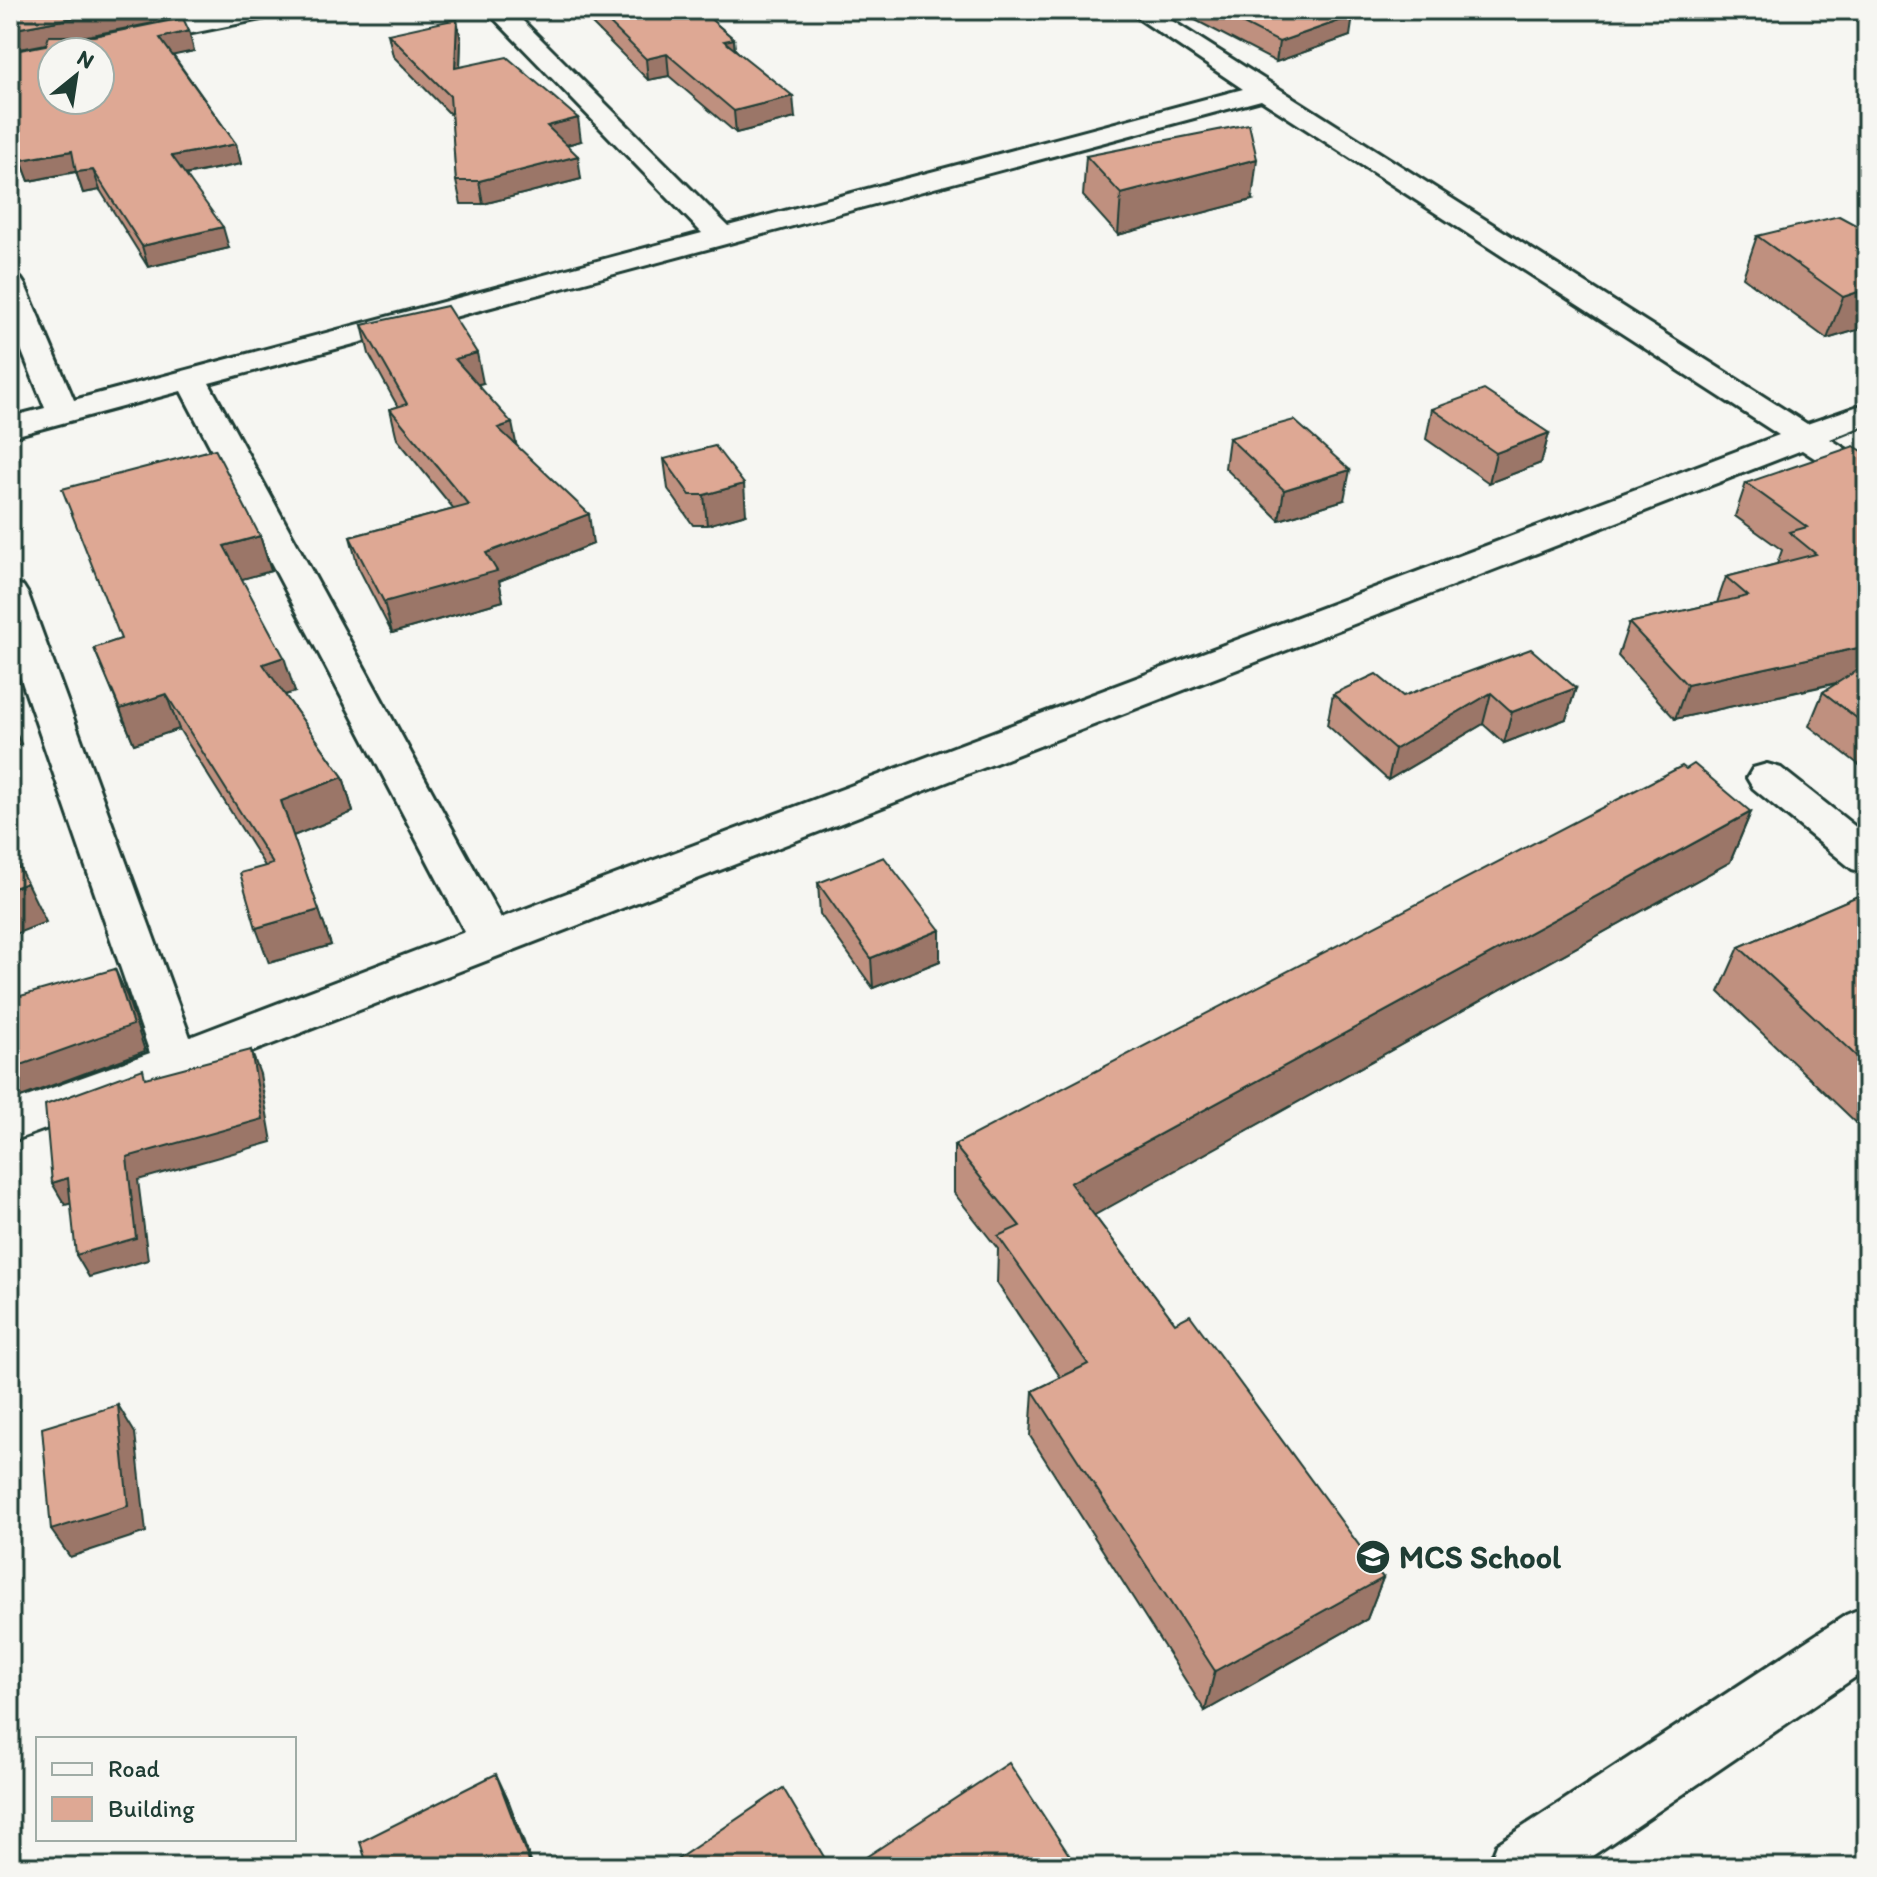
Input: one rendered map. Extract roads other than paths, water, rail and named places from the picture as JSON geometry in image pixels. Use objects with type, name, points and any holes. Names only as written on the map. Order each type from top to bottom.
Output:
[{"type":"street","points":[[116,41],[271,10]]},
{"type":"street","points":[[498,10],[723,238]]},
{"type":"street","points":[[1138,10],[1867,477]]},
{"type":"street","points":[[10,427],[1265,91]]},
{"type":"street","points":[[10,285],[63,412]]},
{"type":"street","points":[[191,379],[491,939]]},
{"type":"street","points":[[10,1123],[1867,413]]},
{"type":"street","points":[[10,594],[176,1062]]},
{"type":"street","points":[[1767,778],[1867,858]]},
{"type":"street","points":[[1520,1867],[1867,1635]]},
{"type":"place","name":"MCS School","points":[[1373,1557]]}]
